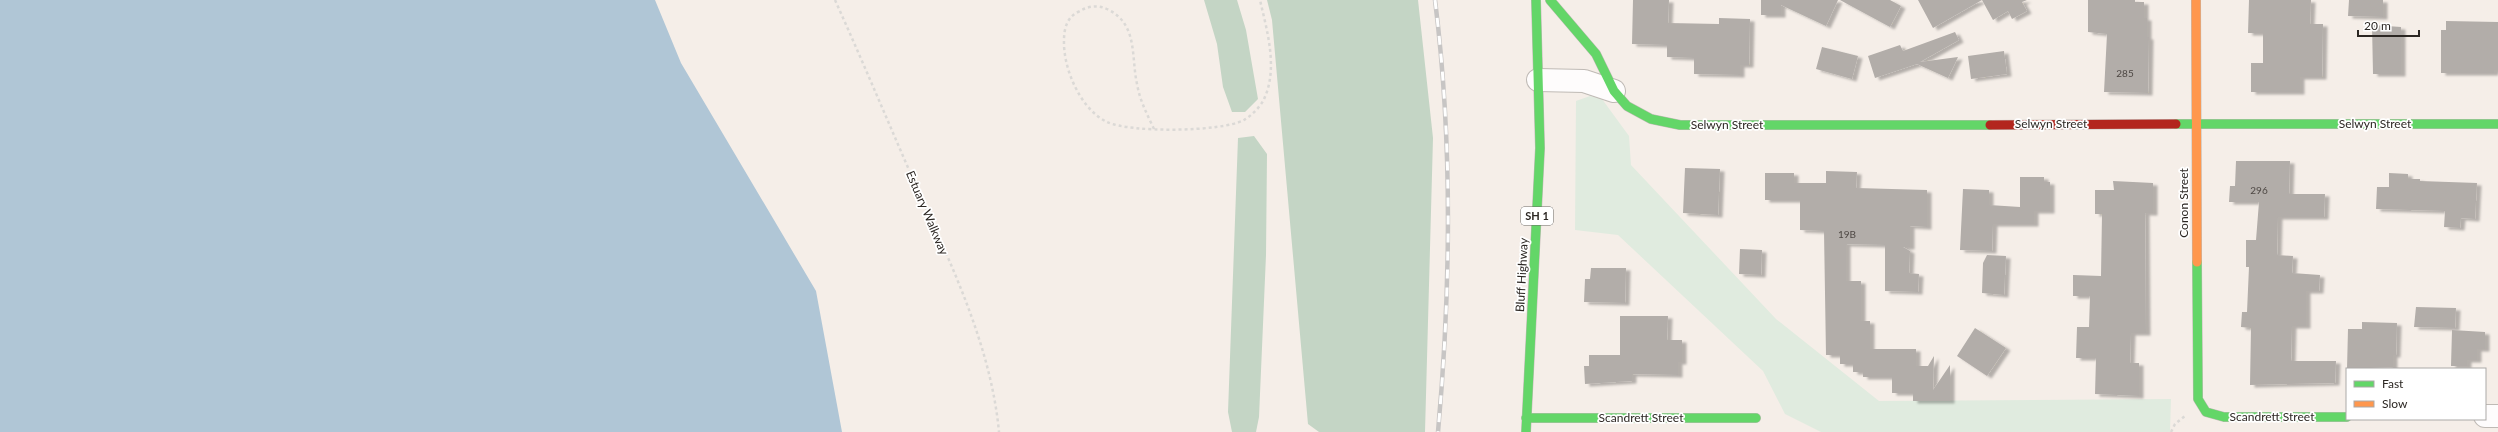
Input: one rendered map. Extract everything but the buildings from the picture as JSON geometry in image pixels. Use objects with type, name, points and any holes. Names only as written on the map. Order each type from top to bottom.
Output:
[{"type":"main road","name":"Bluff Highway","points":[[1526,432],[1540,148],[1536,0]]},
{"type":"main road","name":"Selwyn Street","points":[[1550,0],[1597,56],[1614,92],[1625,104],[1646,118],[1661,123],[1680,125],[2498,124]]},
{"type":"main road","name":"Conon Street","points":[[2196,0],[2196,376],[2200,405]]},
{"type":"main road","name":"Scandrett Street","points":[[2200,405],[2206,412],[2224,417],[2346,417]]},
{"type":"main road","name":"Scandrett Street","points":[[1526,418],[1756,418]]},
{"type":"street","name":"Selwyn Street","points":[[1538,80],[1584,81],[1614,92]]},
{"type":"street","points":[[2486,416],[2498,416]]},
{"type":"path","name":"Estuary Walkway","points":[[835,0],[942,245],[976,333],[993,386],[999,432]]},
{"type":"path","points":[[1154,129],[1141,103],[1136,83],[1132,38],[1126,24],[1116,14],[1104,7],[1089,6],[1075,13],[1066,24],[1064,41],[1074,85],[1087,106],[1106,122],[1128,129],[1154,129],[1216,126],[1243,120],[1254,111],[1263,100],[1270,64],[1269,41],[1260,0]]},
{"type":"path","points":[[2171,432],[2175,424]]},
{"type":"shaded area","points":[[1590,96],[1602,99],[1629,136],[1631,165],[1776,319],[1879,401],[2171,399],[2170,432],[1821,432],[1785,414],[1763,371],[1618,235],[1575,230],[1576,101]]},
{"type":"green space","points":[[1204,0],[1237,0],[1246,30],[1258,99],[1245,112],[1232,112],[1223,87],[1217,44]]},
{"type":"green space","points":[[1267,0],[1418,0],[1433,138],[1425,432],[1319,432],[1308,424],[1272,20]]},
{"type":"green space","points":[[1254,136],[1267,154],[1266,255],[1259,417],[1256,432],[1232,432],[1228,412],[1238,138]]},
{"type":"water","points":[[0,0],[655,0],[681,63],[816,291],[842,432],[0,432]]},
{"type":"railway","points":[[1435,0],[1445,108],[1448,216],[1446,324],[1438,432]]},
{"type":"traffic: fast","points":[[1526,432],[1540,148],[1536,0]]},
{"type":"traffic: fast","points":[[1550,0],[1596,54],[1614,91],[1627,106],[1651,119],[1680,125],[1990,125]]},
{"type":"traffic: fast","points":[[2176,124],[2498,124]]},
{"type":"traffic: fast","points":[[2197,262],[2198,399],[2206,412],[2224,417],[2346,417]]},
{"type":"traffic: fast","points":[[1526,418],[1756,418]]},
{"type":"traffic: slow","points":[[2196,0],[2197,262]]},
{"type":"traffic: jam","points":[[1990,125],[2176,124]]}]
